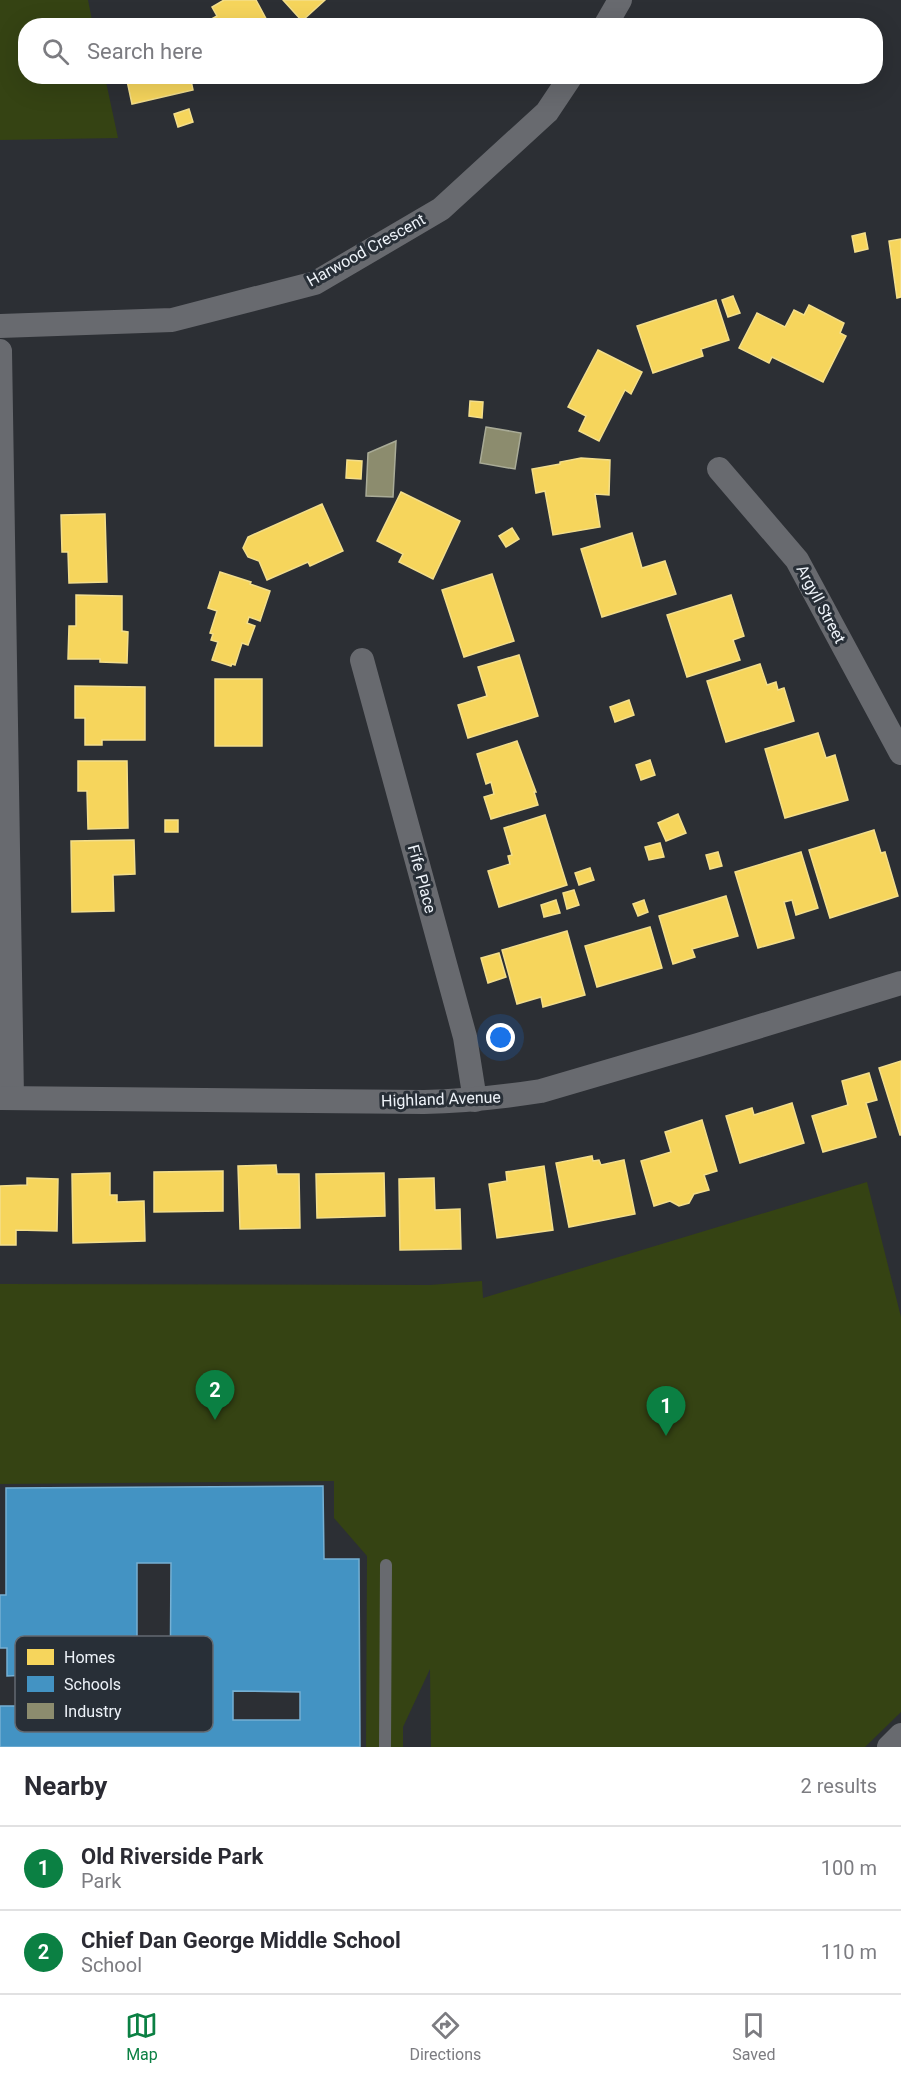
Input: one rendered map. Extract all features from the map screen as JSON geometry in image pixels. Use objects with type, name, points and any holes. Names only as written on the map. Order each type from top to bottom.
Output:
[{"type":"street","points":[[610,18],[620,0]]},
{"type":"street","name":"Harwood Crescent","points":[[0,326],[172,320],[315,283],[441,209],[547,112],[566,84]]},
{"type":"street","points":[[0,351],[6,1098]]},
{"type":"street","name":"Argyll Street","points":[[719,470],[797,560],[901,753]]},
{"type":"street","name":"Fife Place","points":[[362,660],[465,1037],[475,1100]]},
{"type":"street","name":"Highland Avenue","points":[[6,1098],[424,1102],[475,1100],[540,1091],[901,983]]},
{"type":"street","points":[[889,1747],[901,1735]]},
{"type":"lane","points":[[385,1747],[386,1565]]},
{"type":"green space","points":[[0,0],[88,0],[92,18],[18,18],[18,84],[106,84],[118,138],[0,140]]},
{"type":"green space","points":[[867,1182],[901,1317],[901,1712],[865,1747],[431,1747],[430,1669],[403,1727],[403,1747],[366,1747],[367,1556],[334,1518],[334,1481],[0,1484],[0,1284],[430,1285],[482,1281],[483,1298]]},
{"type":"building: Homes","points":[[224,0],[256,0],[266,18],[213,18],[217,16],[212,7]]},
{"type":"building: Homes","points":[[283,0],[325,0],[305,18],[299,18]]},
{"type":"building: Homes","points":[[128,84],[192,84],[193,90],[132,104]]},
{"type":"building: Homes","points":[[189,109],[193,122],[178,127],[174,114]]},
{"type":"building: Homes","points":[[865,233],[868,249],[855,252],[852,236]]},
{"type":"building: Homes","points":[[901,239],[901,297],[897,298],[889,241]]},
{"type":"building: Homes","points":[[733,296],[740,313],[728,317],[722,300]]},
{"type":"building: Homes","points":[[716,300],[729,340],[701,349],[703,356],[653,373],[637,326]]},
{"type":"building: Homes","points":[[809,305],[844,323],[840,333],[846,336],[823,382],[772,357],[769,363],[739,348],[757,313],[785,327],[794,310],[804,315]]},
{"type":"building: Homes","points":[[598,350],[642,372],[631,394],[625,390],[599,441],[579,431],[586,416],[568,407]]},
{"type":"building: Homes","points":[[470,401],[483,402],[482,418],[469,416]]},
{"type":"building: Homes","points":[[581,458],[610,460],[609,495],[595,494],[600,527],[553,535],[545,491],[536,493],[532,469]]},
{"type":"building: Homes","points":[[347,460],[362,461],[361,479],[346,478]]},
{"type":"building: Homes","points":[[401,492],[460,521],[433,579],[399,562],[403,554],[377,541]]},
{"type":"building: Homes","points":[[322,504],[343,551],[310,566],[308,562],[267,580],[259,561],[248,557],[243,548],[248,537]]},
{"type":"building: Homes","points":[[105,514],[107,582],[69,583],[68,552],[62,552],[61,515]]},
{"type":"building: Homes","points":[[512,528],[519,539],[506,547],[499,536]]},
{"type":"building: Homes","points":[[632,533],[642,568],[665,561],[676,594],[602,617],[581,549]]},
{"type":"building: Homes","points":[[220,572],[270,591],[260,621],[249,617],[247,623],[255,626],[248,645],[242,643],[235,665],[231,666],[212,660],[218,642],[211,640],[213,634],[210,633],[217,611],[208,608]]},
{"type":"building: Homes","points":[[492,574],[514,641],[464,657],[442,590]]},
{"type":"building: Homes","points":[[76,595],[122,596],[122,631],[128,632],[127,663],[100,662],[100,659],[68,659],[69,626],[76,626]]},
{"type":"building: Homes","points":[[731,595],[744,636],[733,640],[740,660],[687,677],[667,615]]},
{"type":"building: Homes","points":[[519,655],[538,716],[468,738],[458,705],[487,696],[478,667]]},
{"type":"building: Homes","points":[[760,664],[767,685],[776,682],[778,690],[784,688],[794,721],[726,742],[707,681]]},
{"type":"building: Homes","points":[[215,679],[262,679],[262,746],[215,746]]},
{"type":"building: Homes","points":[[75,686],[145,687],[145,740],[102,740],[102,745],[85,745],[85,718],[75,718]]},
{"type":"building: Homes","points":[[629,700],[634,715],[615,722],[610,707]]},
{"type":"building: Homes","points":[[818,733],[826,758],[835,755],[848,800],[785,818],[765,749]]},
{"type":"building: Homes","points":[[517,741],[536,792],[534,792],[538,805],[491,819],[484,797],[494,794],[491,782],[486,784],[477,754]]},
{"type":"building: Homes","points":[[650,760],[655,775],[641,780],[636,765]]},
{"type":"building: Homes","points":[[78,761],[127,761],[128,828],[88,829],[87,791],[78,791]]},
{"type":"building: Homes","points":[[678,814],[686,833],[666,841],[658,823]]},
{"type":"building: Homes","points":[[545,815],[567,885],[499,907],[488,871],[510,864],[508,856],[512,855],[504,828]]},
{"type":"building: Homes","points":[[165,820],[178,820],[178,832],[165,832]]},
{"type":"building: Homes","points":[[874,830],[881,853],[885,852],[898,896],[830,918],[809,850]]},
{"type":"building: Homes","points":[[134,840],[135,874],[113,875],[114,911],[72,912],[71,841]]},
{"type":"building: Homes","points":[[660,843],[664,857],[649,860],[645,847]]},
{"type":"building: Homes","points":[[718,852],[722,866],[710,869],[706,855]]},
{"type":"building: Homes","points":[[801,852],[818,908],[796,915],[792,900],[784,902],[794,938],[758,948],[735,872]]},
{"type":"building: Homes","points":[[590,868],[594,880],[579,885],[575,873]]},
{"type":"building: Homes","points":[[574,890],[579,905],[567,909],[563,893]]},
{"type":"building: Homes","points":[[726,896],[738,936],[692,949],[695,957],[673,964],[659,916]]},
{"type":"building: Homes","points":[[556,900],[560,913],[544,917],[541,905]]},
{"type":"building: Homes","points":[[644,900],[648,912],[638,916],[633,904]]},
{"type":"building: Homes","points":[[650,927],[662,968],[597,987],[585,946]]},
{"type":"building: Homes","points":[[567,931],[585,995],[543,1007],[541,997],[517,1004],[502,950]]},
{"type":"building: Homes","points":[[499,953],[506,977],[488,983],[481,958]]},
{"type":"building: Homes","points":[[901,1061],[901,1135],[900,1135],[879,1068]]},
{"type":"building: Homes","points":[[869,1073],[877,1100],[866,1103],[876,1137],[823,1152],[812,1116],[848,1105],[842,1081]]},
{"type":"building: Homes","points":[[792,1103],[804,1143],[740,1163],[726,1116],[752,1108],[754,1115]]},
{"type":"building: Homes","points":[[702,1120],[717,1171],[704,1175],[709,1190],[694,1194],[689,1203],[679,1206],[670,1201],[654,1206],[641,1161],[671,1152],[665,1132]]},
{"type":"building: Homes","points":[[592,1156],[593,1161],[599,1160],[601,1165],[624,1160],[635,1214],[569,1227],[556,1163]]},
{"type":"building: Homes","points":[[276,1165],[277,1174],[299,1174],[300,1228],[240,1229],[238,1166]]},
{"type":"building: Homes","points":[[544,1166],[553,1230],[497,1238],[489,1184],[507,1181],[506,1172]]},
{"type":"building: Homes","points":[[223,1171],[223,1211],[154,1212],[154,1172]]},
{"type":"building: Homes","points":[[110,1173],[110,1195],[117,1195],[117,1202],[144,1201],[145,1241],[73,1243],[72,1174]]},
{"type":"building: Homes","points":[[384,1173],[385,1216],[317,1218],[316,1174]]},
{"type":"building: Homes","points":[[27,1178],[58,1179],[57,1231],[16,1230],[16,1245],[0,1245],[0,1186],[27,1185]]},
{"type":"building: Homes","points":[[434,1178],[435,1210],[460,1209],[461,1249],[400,1250],[399,1179]]},
{"type":"building: Schools","points":[[323,1486],[324,1559],[359,1559],[360,1747],[0,1747],[0,1706],[15,1706],[15,1732],[213,1732],[213,1636],[170,1636],[171,1563],[137,1563],[137,1636],[15,1636],[15,1676],[7,1676],[7,1648],[0,1648],[0,1595],[6,1595],[6,1488]],"holes":[[[233,1691],[300,1692],[300,1720],[233,1720]]]},
{"type":"building: Industry","points":[[486,427],[521,433],[515,469],[480,463]]},
{"type":"building: Industry","points":[[396,441],[393,497],[366,496],[368,453]]},
{"type":"place","name":"Chief Dan George Middle School","points":[[215,1420]]},
{"type":"place","name":"Old Riverside Park","points":[[666,1436]]}]
